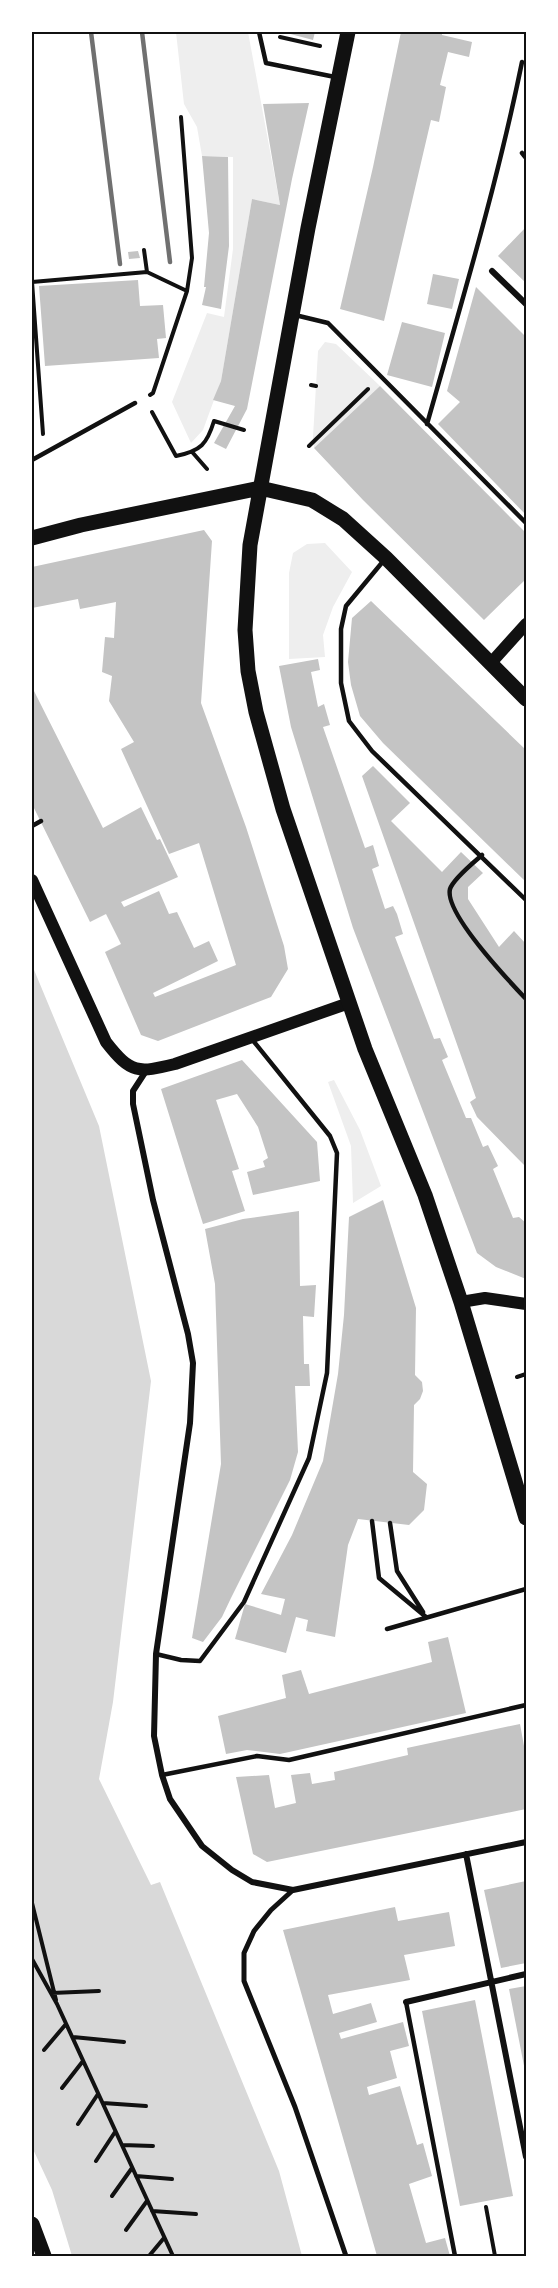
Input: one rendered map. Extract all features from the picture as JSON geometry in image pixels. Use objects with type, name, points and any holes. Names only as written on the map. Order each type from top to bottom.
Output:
[{"type":"main road","points":[[348,32],[260,488],[248,564],[245,630],[248,671],[256,712],[283,809],[365,1049],[425,1195],[461,1302],[526,1518]]},
{"type":"main road","points":[[32,538],[81,525],[260,488],[312,500],[343,519],[386,558],[526,699]]},
{"type":"main road","points":[[490,664],[526,624]]},
{"type":"main road","points":[[32,880],[106,1042],[130,1066],[146,1071],[175,1064],[349,1003]]},
{"type":"main road","points":[[461,1302],[485,1298],[526,1304]]},
{"type":"main road","points":[[32,2224],[44,2256]]},
{"type":"street","points":[[492,271],[526,304]]},
{"type":"street","points":[[146,1071],[133,1091],[133,1104],[153,1200],[188,1334],[193,1363],[190,1423],[156,1654],[154,1736],[162,1775],[170,1799],[202,1846],[232,1870],[252,1882],[293,1890],[526,1842]]},
{"type":"street","points":[[466,1854],[493,1981],[526,2157]]},
{"type":"street","points":[[293,1890],[271,1910],[254,1931],[244,1953],[244,1981],[295,2107],[346,2256]]},
{"type":"street","points":[[406,2002],[526,1974]]},
{"type":"lane","points":[[259,32],[266,63],[338,78]]},
{"type":"lane","points":[[427,424],[495,182],[522,63]]},
{"type":"lane","points":[[522,153],[526,158]]},
{"type":"lane","points":[[293,314],[327,324],[526,523]]},
{"type":"lane","points":[[32,460],[135,403]]},
{"type":"lane","points":[[386,558],[346,606],[341,629],[341,683],[349,721],[372,751],[526,900]]},
{"type":"lane","points":[[32,826],[40,821]]},
{"type":"lane","points":[[482,855],[454,882],[450,889],[450,899],[468,930],[488,957],[526,999]]},
{"type":"lane","points":[[156,1654],[181,1660],[200,1661],[244,1602],[309,1458],[327,1373],[338,1153],[330,1136],[251,1038]]},
{"type":"lane","points":[[372,1521],[379,1578],[426,1617]]},
{"type":"lane","points":[[390,1523],[397,1571],[426,1617]]},
{"type":"lane","points":[[387,1629],[526,1589]]},
{"type":"lane","points":[[162,1775],[256,1756],[289,1760],[526,1705]]},
{"type":"lane","points":[[406,2002],[455,2256]]},
{"type":"path","points":[[271,35],[326,48]]},
{"type":"path","points":[[135,403],[153,393],[187,291],[192,258],[181,117]]},
{"type":"path","points":[[144,250],[147,272]]},
{"type":"path","points":[[32,282],[147,272],[187,291]]},
{"type":"path","points":[[32,277],[44,452]]},
{"type":"path","points":[[309,446],[381,377]]},
{"type":"path","points":[[144,398],[177,456],[193,453],[200,448],[209,436],[214,421],[244,430]]},
{"type":"path","points":[[193,453],[207,469]]},
{"type":"path","points":[[517,1377],[526,1374]]},
{"type":"path","points":[[32,1903],[57,2004]]},
{"type":"path","points":[[32,1959],[44,1985],[57,2004],[173,2256],[196,2256]]},
{"type":"path","points":[[50,1993],[99,1991]]},
{"type":"path","points":[[44,2050],[66,2025]]},
{"type":"path","points":[[72,2037],[124,2042]]},
{"type":"path","points":[[62,2088],[83,2061]]},
{"type":"path","points":[[78,2124],[98,2094]]},
{"type":"path","points":[[102,2103],[146,2106]]},
{"type":"path","points":[[96,2161],[116,2132]]},
{"type":"path","points":[[122,2145],[153,2146]]},
{"type":"path","points":[[112,2196],[132,2168]]},
{"type":"path","points":[[136,2176],[172,2179]]},
{"type":"path","points":[[126,2230],[147,2201]]},
{"type":"path","points":[[486,2207],[495,2256]]},
{"type":"path","points":[[152,2211],[196,2214]]},
{"type":"path","points":[[149,2256],[164,2238]]},
{"type":"shaded area","points":[[176,32],[248,32],[280,205],[252,199],[221,381],[203,430],[191,443],[172,402],[207,313],[224,317],[233,249],[233,157],[202,156],[197,127],[184,104]]},
{"type":"shaded area","points":[[325,342],[336,344],[380,386],[314,448],[318,351]]},
{"type":"shaded area","points":[[325,543],[352,572],[333,607],[323,635],[325,657],[289,659],[289,573],[293,553],[307,544]]},
{"type":"shaded area","points":[[32,965],[99,1126],[151,1381],[113,1702],[99,1779],[151,1885],[160,1882],[279,2171],[302,2256],[72,2256],[52,2190],[32,2147]]},
{"type":"shaded area","points":[[334,1080],[360,1130],[381,1186],[353,1203],[351,1146],[328,1082]]},
{"type":"building","points":[[283,32],[315,32],[313,40]]},
{"type":"building","points":[[401,32],[442,32],[442,35],[472,42],[469,57],[448,52],[440,85],[446,87],[439,122],[431,120],[384,321],[340,309]]},
{"type":"building","points":[[309,103],[247,409],[226,449],[214,443],[235,406],[213,400],[221,381],[252,199],[280,205],[263,104]]},
{"type":"building","points":[[202,156],[228,157],[229,246],[221,309],[202,305],[206,287],[204,287],[209,233]]},
{"type":"building","points":[[526,227],[526,283],[498,256]]},
{"type":"building","points":[[138,251],[140,258],[129,259],[128,252]]},
{"type":"building","points":[[433,274],[459,279],[452,309],[427,304]]},
{"type":"building","points":[[138,280],[140,306],[163,305],[166,338],[157,339],[159,358],[45,366],[39,286]]},
{"type":"building","points":[[476,287],[526,337],[526,515],[438,424],[460,402],[447,391]]},
{"type":"building","points":[[402,322],[445,333],[432,387],[387,375]]},
{"type":"building","points":[[380,386],[526,533],[526,579],[484,620],[314,448]]},
{"type":"building","points":[[204,530],[212,541],[201,703],[246,827],[284,946],[288,969],[271,997],[158,1041],[141,1035],[105,952],[121,944],[106,914],[90,922],[32,804],[32,687],[103,828],[141,807],[157,840],[160,839],[178,877],[121,902],[124,907],[159,891],[169,914],[177,912],[194,948],[209,941],[218,961],[153,993],[155,997],[236,965],[199,843],[169,854],[121,749],[134,742],[109,701],[112,676],[102,672],[105,637],[114,638],[116,602],[80,609],[78,599],[32,608],[32,567]]},
{"type":"building","points":[[371,601],[526,750],[526,882],[383,743],[360,716],[351,685],[348,662],[352,618]]},
{"type":"building","points":[[318,659],[320,670],[311,672],[318,707],[324,704],[330,725],[323,727],[365,848],[373,845],[379,866],[372,869],[385,909],[393,906],[397,914],[403,934],[395,937],[434,1039],[440,1038],[448,1057],[442,1060],[466,1118],[471,1118],[483,1147],[488,1145],[498,1166],[493,1169],[513,1218],[519,1217],[526,1223],[526,1279],[496,1267],[477,1253],[353,928],[291,727],[279,666]]},
{"type":"building","points":[[373,766],[410,803],[391,821],[442,872],[461,852],[483,873],[468,887],[468,899],[499,947],[514,931],[526,944],[526,1167],[477,1117],[470,1102],[476,1098],[362,776]]},
{"type":"building","points":[[242,1060],[317,1142],[320,1181],[253,1195],[247,1172],[265,1167],[263,1161],[268,1158],[258,1127],[237,1094],[216,1100],[239,1169],[232,1171],[245,1211],[203,1224],[161,1089]]},
{"type":"building","points":[[383,1200],[416,1308],[415,1375],[422,1382],[423,1391],[420,1399],[414,1405],[413,1472],[427,1484],[424,1510],[409,1525],[358,1519],[348,1545],[335,1637],[306,1631],[308,1620],[296,1617],[286,1653],[235,1639],[245,1604],[281,1615],[285,1599],[261,1594],[292,1535],[323,1461],[338,1374],[344,1315],[349,1217]]},
{"type":"building","points":[[299,1211],[300,1286],[316,1285],[314,1317],[303,1316],[304,1364],[309,1364],[310,1386],[295,1386],[298,1452],[290,1480],[222,1617],[203,1642],[192,1638],[221,1464],[215,1284],[205,1229],[243,1219]]},
{"type":"building","points":[[448,1637],[466,1713],[280,1754],[247,1750],[226,1754],[218,1716],[286,1698],[282,1675],[301,1670],[309,1694],[432,1662],[428,1642]]},
{"type":"building","points":[[520,1724],[526,1757],[526,1809],[267,1862],[253,1854],[236,1777],[269,1775],[275,1808],[296,1803],[291,1775],[310,1773],[312,1784],[335,1780],[334,1772],[408,1755],[407,1748]]},
{"type":"building","points":[[526,1881],[526,1963],[501,1968],[484,1890]]},
{"type":"building","points":[[395,1907],[398,1921],[449,1912],[455,1946],[404,1955],[410,1980],[328,1995],[333,2014],[371,2003],[377,2022],[339,2033],[341,2039],[403,2022],[409,2046],[390,2051],[397,2078],[367,2087],[369,2095],[400,2086],[417,2145],[423,2143],[432,2176],[409,2184],[426,2243],[445,2238],[450,2256],[377,2256],[283,1930]]},
{"type":"building","points":[[526,1986],[526,2071],[525,2071],[509,1989]]},
{"type":"building","points":[[475,2000],[513,2196],[460,2206],[422,2011]]},
{"type":"railway","points":[[91,32],[120,264]]},
{"type":"railway","points":[[142,32],[170,262]]}]
